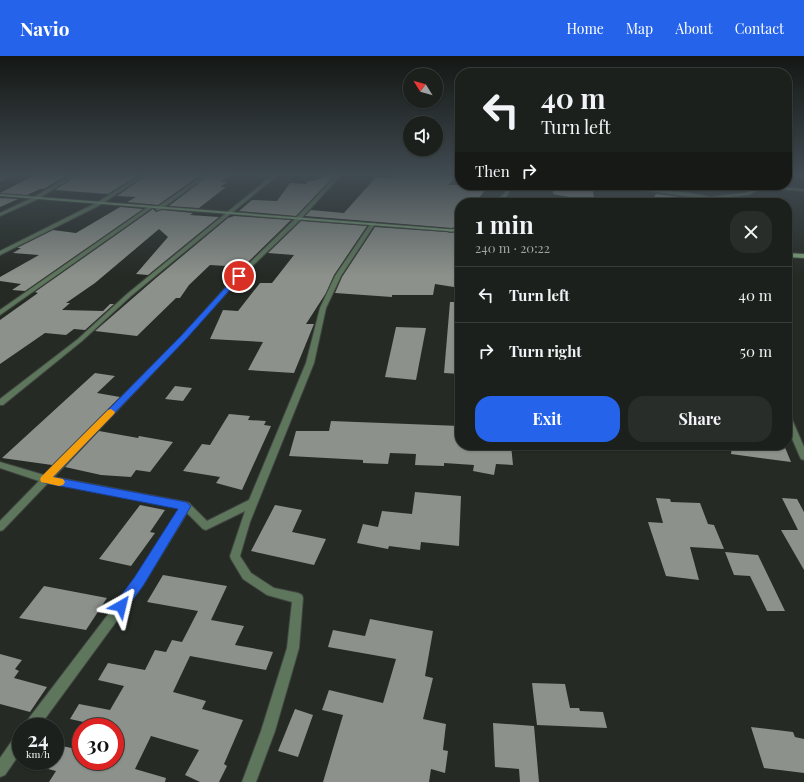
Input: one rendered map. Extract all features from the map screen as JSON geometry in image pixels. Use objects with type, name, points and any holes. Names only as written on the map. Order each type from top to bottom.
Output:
[{"type":"main road","points":[[150,208],[455,232]]},
{"type":"main road","points":[[792,255],[804,256]]},
{"type":"street","points":[[0,216],[16,208]]},
{"type":"street","points":[[0,254],[90,208]]},
{"type":"street","points":[[0,313],[150,208]]},
{"type":"street","points":[[0,403],[80,340],[129,295],[235,208]]},
{"type":"street","points":[[0,527],[183,338],[239,276],[308,208]]},
{"type":"street","points":[[249,782],[268,731],[293,648],[298,598],[271,592],[247,576],[235,556],[245,522],[310,363],[323,308],[338,276],[373,224]]},
{"type":"street","points":[[450,231],[455,229]]},
{"type":"street","points":[[792,429],[804,457]]},
{"type":"street","points":[[0,465],[45,479],[186,506],[206,526],[254,502]]},
{"type":"street","points":[[38,718],[139,582],[186,506]]},
{"type":"street","points":[[0,770],[12,753]]},
{"type":"building","points":[[119,208],[143,209],[25,291],[12,290],[21,284],[0,281],[0,277],[39,255],[13,253],[21,248],[17,248],[53,230],[76,233]]},
{"type":"building","points":[[243,208],[304,208],[296,216],[239,211]]},
{"type":"building","points":[[349,208],[455,208],[455,227],[452,228],[305,216],[311,210],[344,213]]},
{"type":"building","points":[[153,209],[156,212],[162,210],[193,213],[190,215],[219,217],[148,275],[136,274],[168,237],[159,229],[95,283],[66,303],[70,303],[62,310],[103,311],[110,304],[114,304],[85,330],[74,329],[66,335],[45,333],[0,364],[0,320],[38,293],[35,292]]},
{"type":"building","points":[[234,216],[291,220],[243,267],[210,265],[189,285],[180,298],[176,298],[137,336],[95,331],[228,218]]},
{"type":"building","points":[[301,221],[367,226],[334,275],[326,293],[306,324],[314,324],[294,373],[248,370],[263,342],[210,339],[223,310],[238,311],[260,283],[272,283],[294,255],[268,253]]},
{"type":"building","points":[[375,227],[455,233],[455,287],[435,284],[433,295],[392,295],[392,297],[335,293],[342,277]]},
{"type":"building","points":[[450,302],[455,302],[455,374],[444,373]]},
{"type":"building","points":[[396,327],[426,328],[416,380],[385,377]]},
{"type":"building","points":[[95,373],[115,376],[97,393],[120,397],[52,465],[2,458]]},
{"type":"building","points":[[175,386],[192,388],[183,401],[165,399]]},
{"type":"building","points":[[229,414],[250,416],[248,420],[266,421],[264,425],[271,426],[242,490],[216,483],[220,477],[183,471],[202,444],[210,445]]},
{"type":"building","points":[[331,421],[455,426],[455,450],[512,450],[513,465],[496,464],[494,475],[473,471],[474,465],[444,463],[444,466],[415,465],[416,454],[390,453],[388,464],[363,463],[363,460],[289,456],[296,431],[329,431]]},
{"type":"building","points":[[99,431],[173,442],[150,472],[136,470],[131,477],[101,475],[65,467]]},
{"type":"building","points":[[731,450],[786,450],[791,462],[731,454]]},
{"type":"building","points":[[415,492],[461,496],[459,546],[421,542],[420,550],[389,546],[388,549],[357,543],[363,524],[378,527],[382,511],[412,514]]},
{"type":"building","points":[[656,498],[670,499],[671,502],[700,503],[708,524],[714,525],[724,549],[690,547],[699,580],[666,576],[648,522],[663,523]]},
{"type":"building","points":[[782,498],[797,499],[804,512],[804,570],[781,530],[798,530]]},
{"type":"building","points":[[140,505],[165,510],[150,532],[155,533],[131,566],[99,559]]},
{"type":"building","points":[[275,505],[302,510],[292,532],[326,539],[314,565],[251,551]]},
{"type":"building","points":[[725,552],[758,555],[785,611],[767,611],[750,576],[734,575]]},
{"type":"building","points":[[163,575],[227,586],[211,620],[244,626],[235,645],[273,652],[266,670],[190,656],[173,692],[206,701],[202,709],[243,720],[224,764],[227,766],[219,782],[200,782],[185,775],[199,750],[151,736],[135,769],[166,778],[165,782],[49,782],[56,771],[52,770],[64,770],[64,746],[72,748],[72,770],[124,770],[124,718],[70,719],[79,704],[110,710],[124,686],[98,680],[108,663],[145,670],[155,650],[166,652],[172,640],[182,642],[198,611],[147,602]]},
{"type":"building","points":[[44,586],[107,598],[86,630],[19,618]]},
{"type":"building","points":[[370,619],[433,631],[425,676],[433,678],[423,719],[446,724],[443,750],[448,751],[445,773],[431,769],[429,782],[323,782],[343,715],[322,710],[329,690],[383,703],[396,659],[328,647],[333,630],[365,636]]},
{"type":"building","points":[[0,654],[22,660],[15,669],[19,671],[14,678],[47,687],[30,712],[0,704]]},
{"type":"building","points":[[532,683],[565,684],[570,708],[579,708],[580,711],[603,712],[607,728],[537,725]]},
{"type":"building","points":[[295,709],[313,715],[298,757],[278,751]]},
{"type":"building","points":[[493,723],[534,726],[539,782],[520,782],[519,769],[495,767]]},
{"type":"building","points":[[751,727],[793,732],[795,737],[804,739],[804,773],[764,768]]},
{"type":"slow traffic","points":[[59,482],[45,479],[111,412]]},
{"type":"route","points":[[121,606],[139,582],[186,506],[45,479],[183,338],[239,276]]}]
